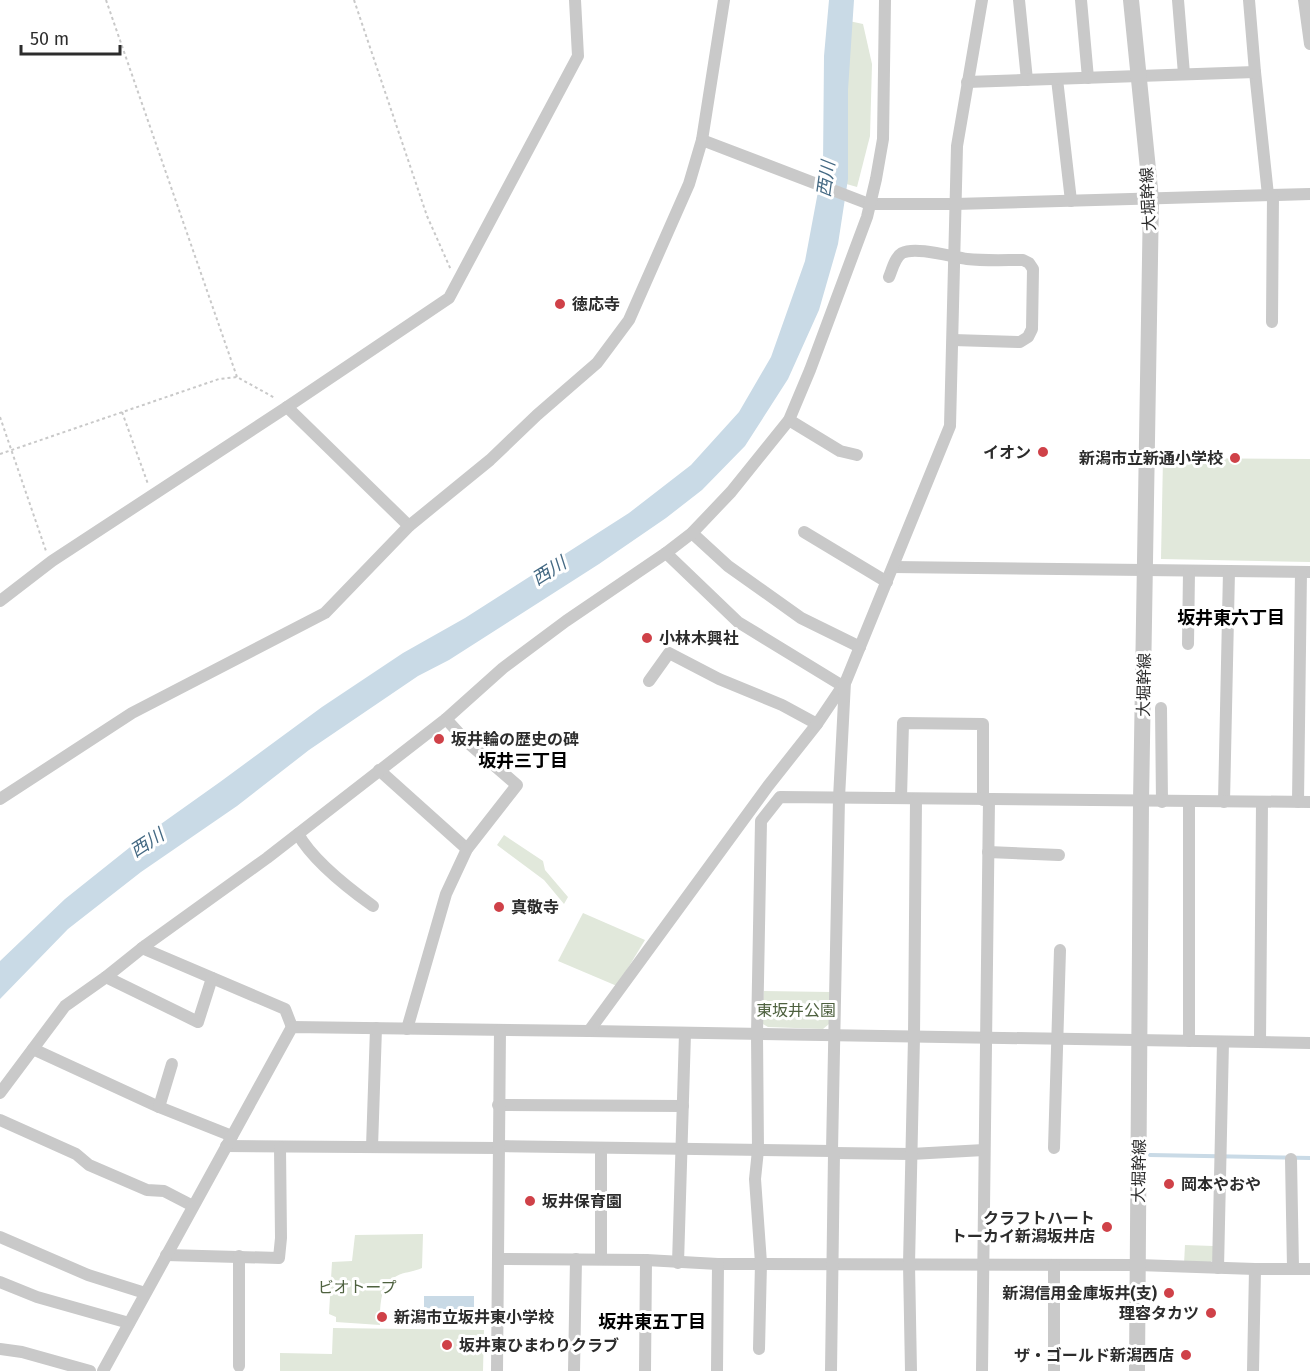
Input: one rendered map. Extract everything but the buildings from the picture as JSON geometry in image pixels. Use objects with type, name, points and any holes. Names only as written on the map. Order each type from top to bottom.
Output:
[{"type":"street","points":[[0,601],[52,561],[449,298],[578,56],[575,0]]},
{"type":"street","points":[[0,799],[132,713],[326,614],[409,526],[490,460],[597,363],[629,320],[689,184],[702,140],[724,0]]},
{"type":"street","points":[[0,1093],[65,1006],[298,834],[446,719],[503,668],[692,533],[731,492],[789,420],[867,218],[883,139],[885,0]]},
{"type":"street","points":[[589,1031],[768,786],[817,724],[843,683],[860,647],[950,426],[957,146],[982,0]]},
{"type":"street","points":[[1019,0],[1027,80]]},
{"type":"street","points":[[1081,0],[1088,78]]},
{"type":"street","name":"大堀幹線","points":[[1131,0],[1151,199],[1141,802],[1137,1371]]},
{"type":"street","points":[[1178,0],[1184,74]]},
{"type":"street","points":[[1249,0],[1255,72],[1271,195],[1272,322]]},
{"type":"street","points":[[1304,0],[1310,44]]},
{"type":"street","points":[[968,82],[1255,72]]},
{"type":"street","points":[[1057,79],[1071,201]]},
{"type":"street","points":[[702,140],[869,204],[955,204],[1310,194]]},
{"type":"street","points":[[889,277],[897,257],[903,252],[945,253],[966,259],[1023,260],[1029,263],[1032,269],[1032,329],[1028,338],[1020,342],[953,340]]},
{"type":"street","points":[[287,407],[409,526]]},
{"type":"street","points":[[789,420],[840,451],[857,455]]},
{"type":"street","points":[[804,532],[887,582]]},
{"type":"street","points":[[692,533],[728,566],[801,618],[860,647]]},
{"type":"street","points":[[666,553],[738,622],[843,683]]},
{"type":"street","points":[[768,786],[780,797],[1304,802],[1305,572],[893,567]]},
{"type":"street","points":[[1188,644],[1189,571]]},
{"type":"street","points":[[1224,802],[1230,571]]},
{"type":"street","points":[[650,681],[669,653],[719,680],[782,705],[817,724]]},
{"type":"street","points":[[831,1371],[834,1035],[843,683]]},
{"type":"street","points":[[1161,708],[1162,802]]},
{"type":"street","points":[[407,1029],[446,894],[467,849],[517,784],[467,742],[446,719]]},
{"type":"street","points":[[901,798],[903,723],[984,724],[988,852],[982,1371]]},
{"type":"street","points":[[379,770],[467,849]]},
{"type":"street","points":[[759,1348],[761,1263],[755,1179],[758,1150],[757,1034],[761,821],[780,797]]},
{"type":"street","points":[[911,1371],[909,1264],[916,799]]},
{"type":"street","points":[[1189,802],[1189,1041]]},
{"type":"street","points":[[1260,1042],[1262,802]]},
{"type":"street","points":[[298,834],[306,848],[373,906]]},
{"type":"street","points":[[988,852],[1059,855]]},
{"type":"street","points":[[142,948],[285,1009],[292,1027]]},
{"type":"street","points":[[1054,1148],[1060,950]]},
{"type":"street","points":[[106,977],[198,1022],[212,978]]},
{"type":"street","points":[[292,1027],[1310,1043]]},
{"type":"street","points":[[103,1371],[292,1027]]},
{"type":"street","points":[[372,1147],[376,1028]]},
{"type":"street","points":[[497,1371],[500,1030]]},
{"type":"street","points":[[678,1263],[685,1033]]},
{"type":"street","points":[[1218,1268],[1223,1042]]},
{"type":"street","points":[[33,1048],[229,1141],[280,1147],[682,1149],[912,1154],[984,1150]]},
{"type":"street","points":[[159,1107],[172,1064]]},
{"type":"street","points":[[498,1105],[683,1106]]},
{"type":"street","points":[[0,1120],[76,1154],[89,1165],[147,1190],[164,1191],[193,1206]]},
{"type":"street","points":[[166,1255],[279,1258],[281,1238],[280,1147]]},
{"type":"street","points":[[601,1154],[601,1259]]},
{"type":"street","points":[[1291,1160],[1293,1268]]},
{"type":"street","points":[[0,1237],[88,1275],[145,1293]]},
{"type":"street","points":[[239,1256],[239,1366]]},
{"type":"street","points":[[498,1259],[576,1258],[718,1264],[1138,1265],[1310,1269]]},
{"type":"street","points":[[574,1371],[576,1258]]},
{"type":"street","points":[[645,1371],[646,1260]]},
{"type":"street","points":[[717,1371],[718,1264]]},
{"type":"street","points":[[1054,1265],[1054,1371]]},
{"type":"street","points":[[1253,1371],[1255,1269]]},
{"type":"street","points":[[0,1282],[37,1298],[129,1323]]},
{"type":"street","points":[[0,1349],[22,1352],[90,1371]]},
{"type":"path","points":[[106,0],[237,377]]},
{"type":"path","points":[[354,0],[428,216],[450,269],[462,274]]},
{"type":"path","points":[[0,454],[219,378],[237,377],[287,407]]},
{"type":"path","points":[[122,412],[154,494]]},
{"type":"path","points":[[0,417],[46,550],[52,561]]},
{"type":"green space","points":[[849,21],[863,24],[872,64],[870,136],[857,187],[843,183]]},
{"type":"green space","points":[[1163,458],[1310,459],[1310,562],[1161,559]]},
{"type":"green space","points":[[504,835],[543,861],[545,870],[568,897],[564,904],[544,880],[497,845]]},
{"type":"green space","points":[[583,913],[645,940],[617,986],[558,961]]},
{"type":"green space","name":"東坂井公園","points":[[764,991],[830,992],[829,1024],[823,1029],[768,1027],[761,1023]]},
{"type":"green space","name":"ビオトープ","points":[[423,1234],[422,1268],[398,1275],[386,1286],[382,1298],[380,1325],[336,1322],[336,1317],[329,1314],[332,1262],[352,1261],[355,1235]]},
{"type":"green space","points":[[1185,1245],[1213,1246],[1213,1260],[1208,1264],[1184,1264]]},
{"type":"green space","points":[[333,1328],[484,1330],[483,1371],[280,1371],[280,1353],[332,1354]]},
{"type":"water","name":"西川","points":[[829,0],[854,0],[848,90],[848,179],[838,244],[819,310],[788,379],[745,446],[702,490],[666,518],[599,564],[449,660],[418,676],[309,750],[237,806],[141,872],[68,929],[0,999],[0,961],[65,899],[144,836],[322,707],[403,653],[465,618],[629,513],[691,465],[739,412],[771,357],[805,261],[823,165],[824,56]]},
{"type":"water","points":[[424,1296],[474,1296],[474,1319],[424,1319]]},
{"type":"waterway","points":[[1150,1155],[1310,1158]]},
{"type":"place","name":"徳応寺","points":[[560,304]]},
{"type":"place","name":"イオン","points":[[1043,452]]},
{"type":"place","name":"新潟市立新通小学校","points":[[1235,458]]},
{"type":"place","name":"小林木興社","points":[[647,638]]},
{"type":"place","name":"坂井輪の歴史の碑","points":[[439,739]]},
{"type":"place","name":"真敬寺","points":[[499,907]]},
{"type":"place","name":"岡本やおや","points":[[1169,1184]]},
{"type":"place","name":"坂井保育園","points":[[530,1201]]},
{"type":"place","name":"クラフトハート トーカイ新潟坂井店","points":[[1107,1227]]},
{"type":"place","name":"新潟信用金庫坂井(支)","points":[[1169,1293]]},
{"type":"place","name":"理容タカツ","points":[[1211,1313]]},
{"type":"place","name":"新潟市立坂井東小学校","points":[[382,1317]]},
{"type":"place","name":"坂井東ひまわりクラブ","points":[[447,1345]]},
{"type":"place","name":"ザ・ゴールド新潟西店","points":[[1186,1355]]},
{"type":"district","name":"坂井東六丁目","points":[[1231,618]]},
{"type":"district","name":"坂井三丁目","points":[[523,761]]},
{"type":"district","name":"坂井東五丁目","points":[[652,1322]]}]
